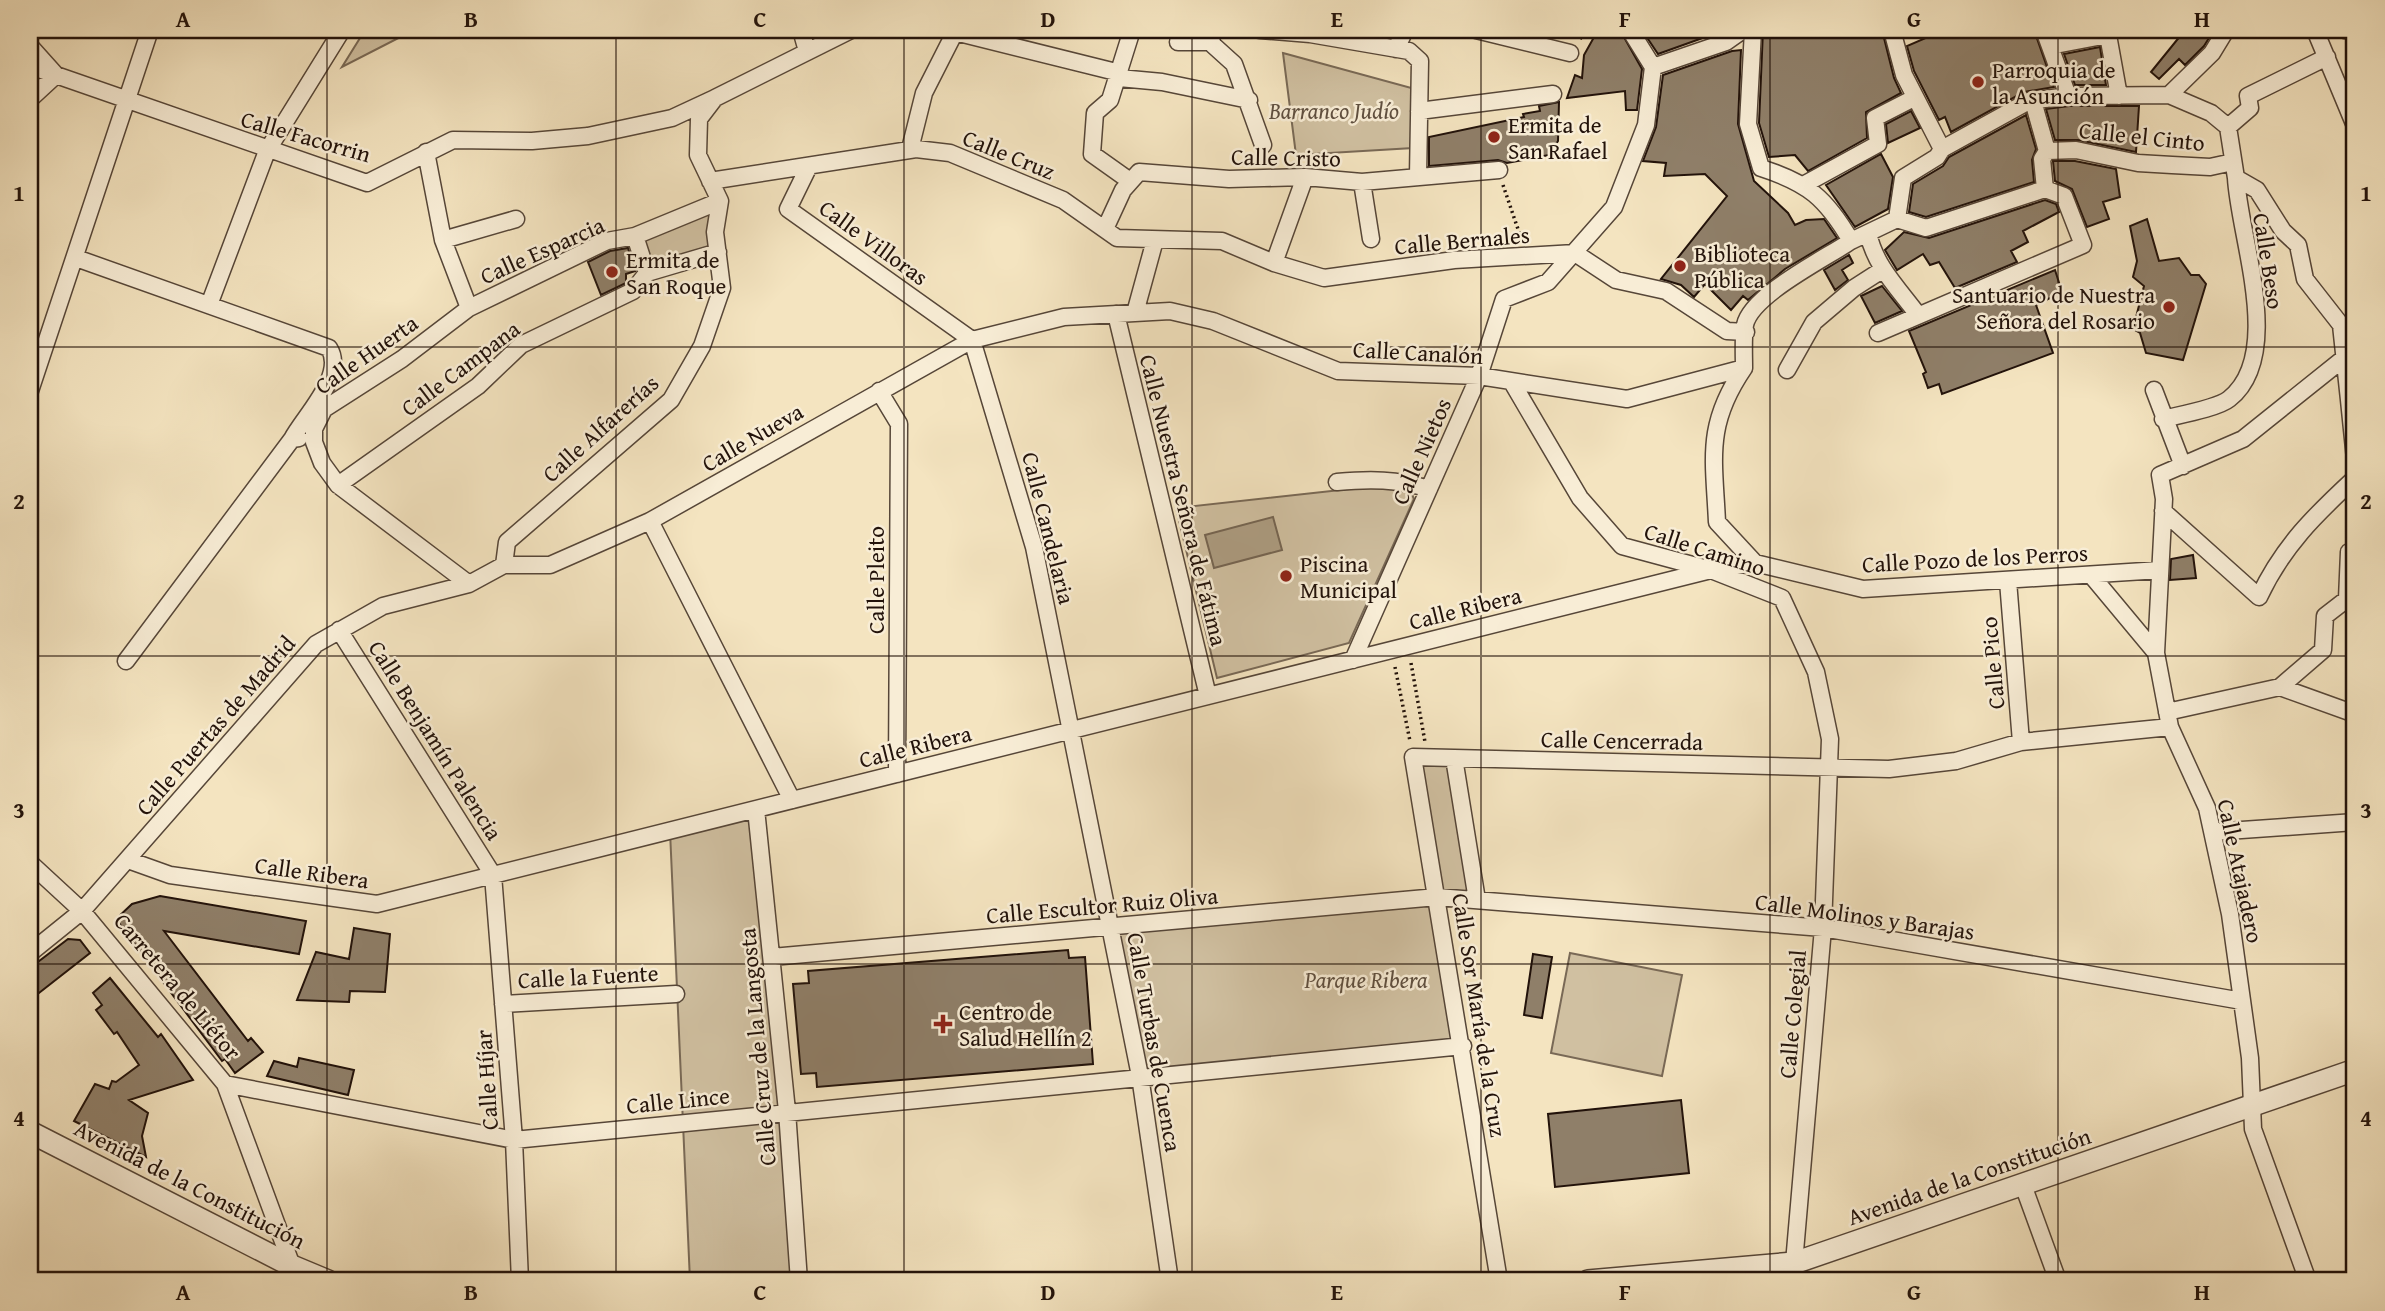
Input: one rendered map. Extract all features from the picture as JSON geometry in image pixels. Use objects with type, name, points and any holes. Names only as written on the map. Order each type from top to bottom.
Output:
[{"type":"street","points":[[30,391],[150,30]]},
{"type":"street","points":[[209,304],[267,151],[342,30]]},
{"type":"street","points":[[801,30],[807,51]]},
{"type":"street","points":[[720,201],[698,155],[699,119],[715,98],[851,30]]},
{"type":"street","points":[[1105,229],[1130,181],[1092,154],[1095,113],[1110,100],[1132,30]]},
{"type":"street","points":[[1259,30],[1311,32],[1409,51],[1420,61],[1418,176]]},
{"type":"street","points":[[1396,49],[1405,30]]},
{"type":"street","points":[[1476,30],[1519,35],[1570,53]]},
{"type":"street","points":[[1630,30],[1653,68],[1646,125],[1614,206],[1575,253],[1616,280],[1665,291],[1727,331],[1746,332]]},
{"type":"street","points":[[1653,68],[1727,42],[1743,30]]},
{"type":"street","points":[[1753,30],[1748,124],[1761,168],[1805,184],[1834,211],[1851,241]]},
{"type":"street","points":[[2043,30],[2068,96]]},
{"type":"street","points":[[2169,95],[2213,53],[2226,30]]},
{"type":"street","points":[[2315,30],[2355,126]]},
{"type":"street","points":[[2344,30],[2355,31]]},
{"type":"street","points":[[910,149],[924,93],[955,32],[988,34],[1120,75],[1249,100]]},
{"type":"street","points":[[1897,32],[1904,75],[1942,149]]},
{"type":"street","points":[[2050,46],[2107,33],[2119,96]]},
{"type":"street","points":[[1178,42],[1209,36],[1234,64],[1263,145]]},
{"type":"street","points":[[30,46],[55,75],[30,99]]},
{"type":"street","points":[[1897,219],[1902,178],[1937,157],[1942,149],[2033,101],[2068,96],[2169,95],[2211,113],[2228,127],[2250,108],[2248,96],[2327,57]]},
{"type":"street","name":"Calle Facorrin","points":[[30,65],[267,151],[368,183],[453,140],[532,141],[588,136],[672,118],[715,98]]},
{"type":"street","points":[[1419,111],[1553,94]]},
{"type":"street","points":[[1805,184],[1878,144],[1874,118],[1914,98]]},
{"type":"street","points":[[2033,101],[2047,150],[2042,159],[2045,188]]},
{"type":"street","name":"Calle Beso","points":[[2163,419],[2228,400],[2247,379],[2254,349],[2256,300],[2237,207],[2236,178],[2228,127]]},
{"type":"street","name":"Calle Cruz","points":[[710,181],[910,149],[950,153],[1063,200],[1117,238],[1155,240]]},
{"type":"street","name":"Calle el Cinto","points":[[2047,150],[2076,150],[2138,163],[2172,166],[2210,167],[2232,162]]},
{"type":"street","points":[[426,152],[443,240],[469,308]]},
{"type":"street","name":"Calle Villoras","points":[[810,166],[788,209],[972,340]]},
{"type":"street","name":"Calle Cristo","points":[[1130,181],[1139,172],[1229,178],[1305,177],[1362,182],[1499,170]]},
{"type":"street","points":[[1274,263],[1305,177]]},
{"type":"street","points":[[2236,178],[2257,190],[2283,231],[2298,245],[2305,279],[2342,325],[2343,359],[2352,405],[2355,459]]},
{"type":"street","points":[[1362,182],[1371,239]]},
{"type":"street","points":[[1755,563],[1717,522],[1713,438],[1728,392],[1744,368],[1745,323],[1779,284],[1851,241],[1897,219],[1926,228],[2045,188],[2064,196],[2083,245],[1878,333]]},
{"type":"street","name":"Calle Esparcia","points":[[469,308],[607,241],[635,236],[720,201]]},
{"type":"street","name":"Calle Alfarerías","points":[[504,565],[507,542],[671,400],[702,346],[722,288],[715,232],[720,201]]},
{"type":"street","points":[[443,240],[516,219]]},
{"type":"street","points":[[1868,233],[1872,251],[1882,270],[1918,315]]},
{"type":"street","points":[[635,236],[647,273],[718,252]]},
{"type":"street","points":[[1135,313],[1155,240]]},
{"type":"street","name":"Calle Bernales","points":[[1155,240],[1222,241],[1274,263],[1324,278],[1454,260],[1575,253]]},
{"type":"street","name":"Calle Nietos","points":[[1353,660],[1479,376],[1504,299],[1548,282],[1575,253]]},
{"type":"street","points":[[76,257],[329,348],[334,357],[334,370],[292,439],[126,661]]},
{"type":"street","points":[[1787,370],[1814,322],[1854,288],[1882,270]]},
{"type":"street","name":"Calle Campana","points":[[338,485],[478,386],[521,345],[634,291],[647,273]]},
{"type":"street","name":"Calle Huerta","points":[[314,436],[314,429],[324,409],[402,359],[469,308]]},
{"type":"street","name":"Calle Canalón","points":[[972,340],[1064,317],[1170,311],[1213,321],[1338,371],[1479,376],[1513,384],[1627,400],[1744,368]]},
{"type":"street","name":"Calle Nuestra Señora de Fátima","points":[[1116,314],[1208,696]]},
{"type":"street","name":"Calle Nueva","points":[[550,565],[650,521],[972,340]]},
{"type":"street","name":"Calle Candelaria","points":[[972,340],[1034,547],[1071,730]]},
{"type":"street","points":[[2154,390],[2183,466],[2243,439],[2343,359]]},
{"type":"street","name":"Calle Camino","points":[[1513,384],[1580,498],[1622,546],[1711,570],[1782,598],[1816,673],[1830,738],[1829,767]]},
{"type":"street","name":"Calle Pleito","points":[[879,391],[899,424],[897,774]]},
{"type":"street","points":[[292,439],[314,436],[322,463],[338,485],[469,584]]},
{"type":"street","name":"Calle Atajadero","points":[[2183,466],[2160,475],[2163,511],[2156,653],[2169,720],[2207,808],[2231,914],[2254,1105],[2253,1129],[2308,1281]]},
{"type":"street","points":[[2163,511],[2259,597],[2274,564],[2303,526],[2355,478]]},
{"type":"street","points":[[1337,482],[1378,479],[1404,481],[1429,489]]},
{"type":"street","points":[[650,521],[792,800]]},
{"type":"street","points":[[1829,767],[1889,769],[1956,761],[2021,742],[2169,720],[2280,687],[2323,650],[2325,616],[2347,599],[2352,552]]},
{"type":"street","name":"Calle Pozo de los Perros","points":[[1711,570],[1755,563],[1863,589],[2160,569]]},
{"type":"street","name":"Calle Puertas de Madrid","points":[[30,953],[82,911],[316,644],[383,606],[469,584],[504,565],[550,565]]},
{"type":"street","name":"Calle Ribera","points":[[128,860],[170,875],[377,904],[1711,570]]},
{"type":"street","points":[[2091,575],[2156,653]]},
{"type":"street","name":"Calle Pico","points":[[2008,581],[2021,742]]},
{"type":"street","name":"Calle Benjamín Palencia","points":[[339,630],[493,875]]},
{"type":"street","points":[[2280,687],[2355,713]]},
{"type":"street","name":"Calle Turbas de Cuenca","points":[[1071,730],[1140,1076],[1170,1281]]},
{"type":"street","name":"Calle Cencerrada","points":[[1421,757],[1829,767]]},
{"type":"street","name":"Calle Sor María de la Cruz","points":[[1421,757],[1437,897],[1499,1281]]},
{"type":"street","points":[[1454,758],[1476,900]]},
{"type":"street","name":"Calle Colegial","points":[[1794,1263],[1822,928],[1829,767]]},
{"type":"street","name":"Calle Cruz de la Langosta","points":[[756,809],[787,1111],[800,1281]]},
{"type":"street","points":[[2213,832],[2355,822]]},
{"type":"street","name":"Carretera de Liétor","points":[[30,863],[82,911],[225,1084],[293,1274]]},
{"type":"street","name":"Calle Híjar","points":[[493,875],[514,1140],[520,1281]]},
{"type":"street","name":"Calle Escultor Ruiz Oliva","points":[[772,957],[1437,897]]},
{"type":"street","name":"Calle Molinos y Barajas","points":[[1437,897],[1822,928],[2242,1001]]},
{"type":"street","name":"Calle la Fuente","points":[[503,1004],[676,994]]},
{"type":"street","name":"Calle Lince","points":[[225,1084],[514,1140],[1463,1046]]},
{"type":"street","name":"Avenida de la Constitución","points":[[1588,1281],[1794,1263],[2355,1070]]},
{"type":"street","name":"Avenida de la Constitución","points":[[30,1132],[293,1274],[328,1281]]},
{"type":"street","points":[[2023,1185],[2058,1281]]},
{"type":"path","points":[[1499,170],[1525,256]]},
{"type":"path","points":[[1400,648],[1421,757]]},
{"type":"path","points":[[1400,648],[1421,757]]},
{"type":"green space","points":[[365,30],[414,30],[342,67]]},
{"type":"green space","name":"Barranco Judío","points":[[1283,53],[1415,89],[1413,148],[1296,155]]},
{"type":"green space","points":[[720,204],[718,252],[646,271],[636,239]]},
{"type":"green space","name":"Piscina Municipal","points":[[1377,486],[1411,492],[1414,499],[1349,643],[1217,678],[1176,508]]},
{"type":"green space","name":"Parque Ribera","points":[[1413,757],[1454,758],[1477,900],[1438,897],[1463,1046],[1140,1076],[1112,928],[1437,897]]},
{"type":"green space","points":[[756,809],[799,1281],[690,1281],[670,831]]},
{"type":"green space","points":[[1570,953],[1682,975],[1662,1076],[1551,1053]]},
{"type":"shaded area","points":[[1273,517],[1282,550],[1214,568],[1205,535]]},
{"type":"building","points":[[1598,30],[1620,30],[1642,69],[1637,110],[1626,110],[1625,91],[1567,98],[1575,75],[1582,78],[1584,55]]},
{"type":"building","points":[[1642,30],[1725,30],[1658,54]]},
{"type":"building","points":[[1763,30],[1882,30],[1894,78],[1901,93],[1866,112],[1867,138],[1808,171],[1795,155],[1769,157],[1759,123]]},
{"type":"building","name":"Parroquia de la Asunción","points":[[1944,30],[1947,35],[1959,30],[2034,30],[2054,87],[2024,92],[1951,132],[1945,117],[1939,120],[1914,71],[1907,46]]},
{"type":"building","points":[[2185,30],[2214,30],[2204,46],[2185,65],[2179,59],[2159,79],[2151,72]]},
{"type":"building","points":[[2100,47],[2106,85],[2075,85],[2064,54]]},
{"type":"building","points":[[1741,50],[1738,124],[1754,181],[1788,213],[1795,225],[1806,220],[1824,219],[1837,238],[1785,269],[1748,300],[1743,296],[1731,310],[1705,284],[1694,297],[1681,285],[1661,279],[1727,196],[1705,174],[1664,176],[1666,163],[1643,161],[1656,127],[1663,75]]},
{"type":"building","points":[[1559,102],[1558,141],[1549,155],[1507,163],[1498,160],[1429,166],[1429,137],[1524,117],[1523,114],[1540,111],[1539,106]]},
{"type":"building","points":[[2069,106],[2139,106],[2136,152],[2078,140],[2055,140],[2046,109]]},
{"type":"building","points":[[1911,111],[1920,128],[1888,143],[1886,124]]},
{"type":"building","points":[[2026,115],[2036,149],[2032,160],[2034,182],[1926,217],[1909,212],[1913,184],[1943,166],[1949,157]]},
{"type":"building","points":[[1881,154],[1893,177],[1888,209],[1855,227],[1826,185]]},
{"type":"building","points":[[2053,161],[2075,161],[2116,169],[2120,197],[2103,202],[2109,219],[2087,227],[2072,189],[2055,181]]},
{"type":"building","points":[[2045,200],[2056,204],[2059,212],[2023,231],[2028,242],[2011,251],[2017,262],[1955,288],[1939,262],[1930,265],[1923,254],[1897,270],[1885,250],[1904,232],[1929,238]]},
{"type":"building","name":"Santuario de Nuestra Señora del Rosario","points":[[2147,219],[2159,261],[2179,258],[2191,275],[2199,275],[2206,284],[2183,360],[2146,353],[2140,333],[2133,329],[2144,286],[2133,277],[2137,261],[2130,226]]},
{"type":"building","name":"Ermita de San Roque","points":[[628,248],[635,271],[626,274],[626,283],[601,295],[588,262],[610,251]]},
{"type":"building","points":[[1849,255],[1853,263],[1842,270],[1848,280],[1835,290],[1824,270]]},
{"type":"building","points":[[2055,270],[2062,292],[2036,305],[2053,353],[1942,394],[1939,384],[1928,388],[1923,374],[1926,372],[1909,331]]},
{"type":"building","points":[[1882,286],[1902,311],[1875,323],[1861,296]]},
{"type":"building","points":[[2193,555],[2196,578],[2170,580],[2171,559]]},
{"type":"building","points":[[160,896],[306,921],[299,954],[164,931],[248,1041],[251,1038],[263,1052],[235,1073],[225,1059],[222,1061],[116,919],[132,904]]},
{"type":"building","points":[[354,928],[390,934],[385,992],[350,991],[349,1002],[297,1000],[316,952],[349,959]]},
{"type":"building","points":[[68,939],[80,940],[90,953],[30,1000],[30,968]]},
{"type":"building","name":"Centro de Salud Hellín 2","points":[[1068,950],[1069,958],[1085,957],[1093,1064],[817,1087],[816,1073],[801,1074],[793,984],[809,983],[808,971]]},
{"type":"building","points":[[1533,954],[1552,957],[1542,1018],[1524,1015]]},
{"type":"building","points":[[110,978],[158,1037],[161,1034],[193,1080],[129,1100],[148,1113],[142,1136],[146,1157],[74,1121],[95,1084],[109,1089],[112,1081],[116,1082],[139,1065],[117,1032],[114,1034],[96,1010],[102,1005],[93,993]]},
{"type":"building","points":[[299,1058],[354,1070],[348,1095],[267,1076],[274,1061],[297,1067]]},
{"type":"building","points":[[1681,1100],[1689,1173],[1555,1187],[1548,1114]]},
{"type":"place","name":"Parroquia de la Asunción","points":[[1978,82]]},
{"type":"place","name":"Ermita de San Rafael","points":[[1494,137]]},
{"type":"place","name":"Biblioteca Pública","points":[[1680,266]]},
{"type":"place","name":"Ermita de San Roque","points":[[612,272]]},
{"type":"place","name":"Santuario de Nuestra Señora del Rosario","points":[[2169,307]]},
{"type":"place","name":"Piscina Municipal","points":[[1286,576]]},
{"type":"place","name":"Centro de Salud Hellín 2","points":[[943,1024]]}]
